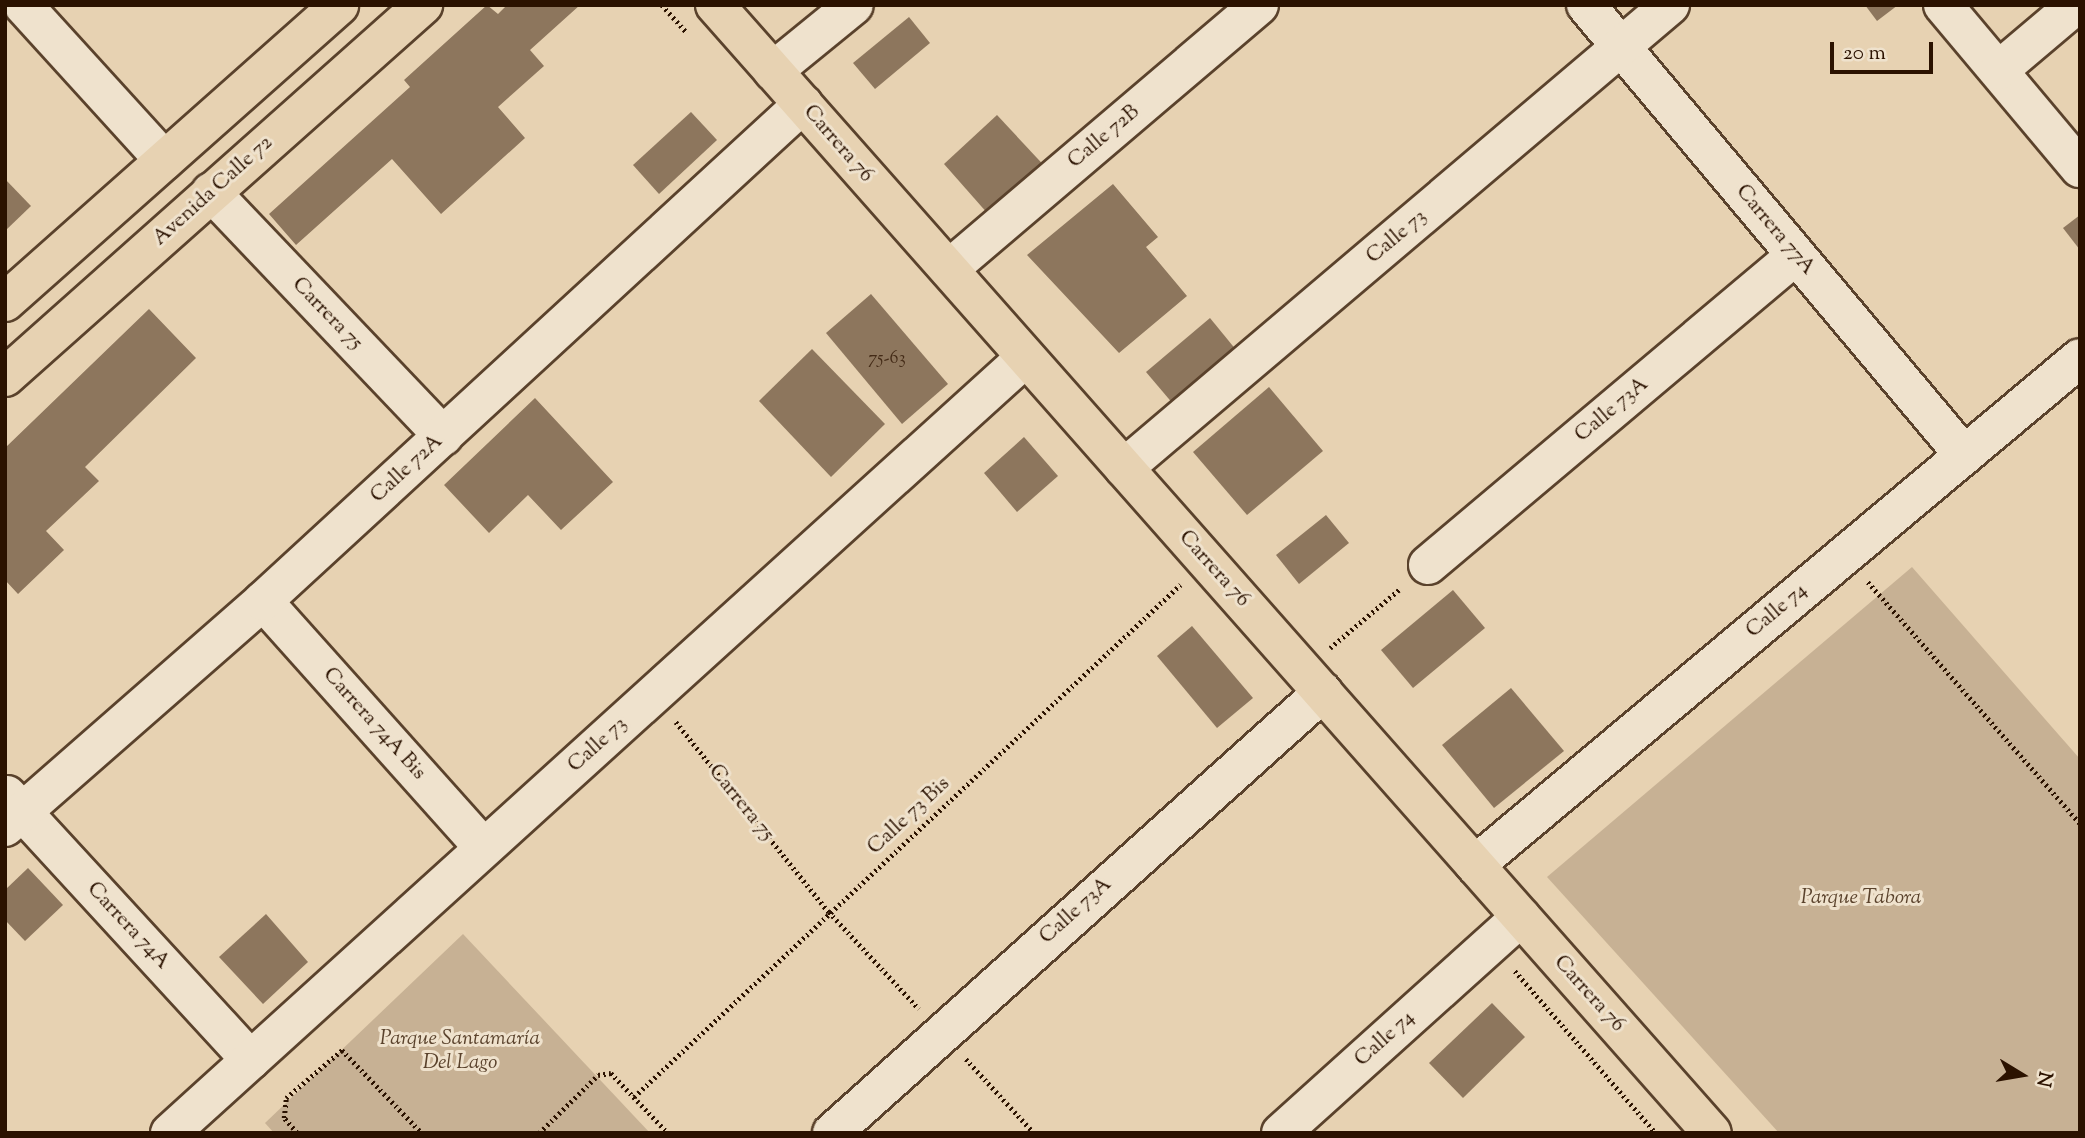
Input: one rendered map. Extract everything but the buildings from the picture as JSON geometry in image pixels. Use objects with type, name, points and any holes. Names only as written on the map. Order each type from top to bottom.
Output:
[{"type":"main road","points":[[5,302],[339,5]]},
{"type":"main road","name":"Avenida Calle 72","points":[[5,377],[423,5]]},
{"type":"main road","name":"Carrera 76","points":[[715,5],[1712,1133]]},
{"type":"street","points":[[23,5],[164,160]]},
{"type":"street","points":[[774,71],[854,5]]},
{"type":"street","name":"Calle 72B","points":[[949,269],[1259,5]]},
{"type":"street","name":"Carrera 77A","points":[[1586,5],[1964,455]]},
{"type":"street","name":"Calle 73","points":[[1124,468],[1670,5]]},
{"type":"street","points":[[1944,5],[2080,168]]},
{"type":"street","points":[[2000,70],[2076,5]]},
{"type":"street","name":"Calle 72A","points":[[11,811],[263,601],[803,104]]},
{"type":"street","name":"Carrera 75","points":[[211,192],[443,436]]},
{"type":"street","name":"Calle 73A","points":[[1428,565],[1796,255]]},
{"type":"street","name":"Calle 73","points":[[170,1133],[1026,357]]},
{"type":"street","name":"Calle 74","points":[[1475,865],[2080,358]]},
{"type":"street","name":"Carrera 74A Bis","points":[[263,601],[484,848]]},
{"type":"street","name":"Calle 73A","points":[[832,1133],[1323,692]]},
{"type":"street","name":"Carrera 74A","points":[[11,811],[251,1060]]},
{"type":"street","name":"Calle 74","points":[[1281,1133],[1521,917]]},
{"type":"path","points":[[1844,555],[2080,823]]},
{"type":"path","name":"Calle 73 Bis","points":[[634,1097],[1206,560]]},
{"type":"path","points":[[1324,653],[1428,565]]},
{"type":"path","name":"Carrera 75","points":[[653,695],[829,912]]},
{"type":"path","points":[[296,1133],[284,1118],[286,1098],[342,1049],[422,1133]]},
{"type":"path","points":[[539,1133],[597,1075],[611,1073],[668,1133]]},
{"type":"green space","name":"Parque Tabora","points":[[1912,567],[2080,759],[2080,1133],[1779,1133],[1547,877]]},
{"type":"green space","name":"Parque Santamaría Del Lago","points":[[463,934],[650,1133],[274,1133],[265,1123]]}]
